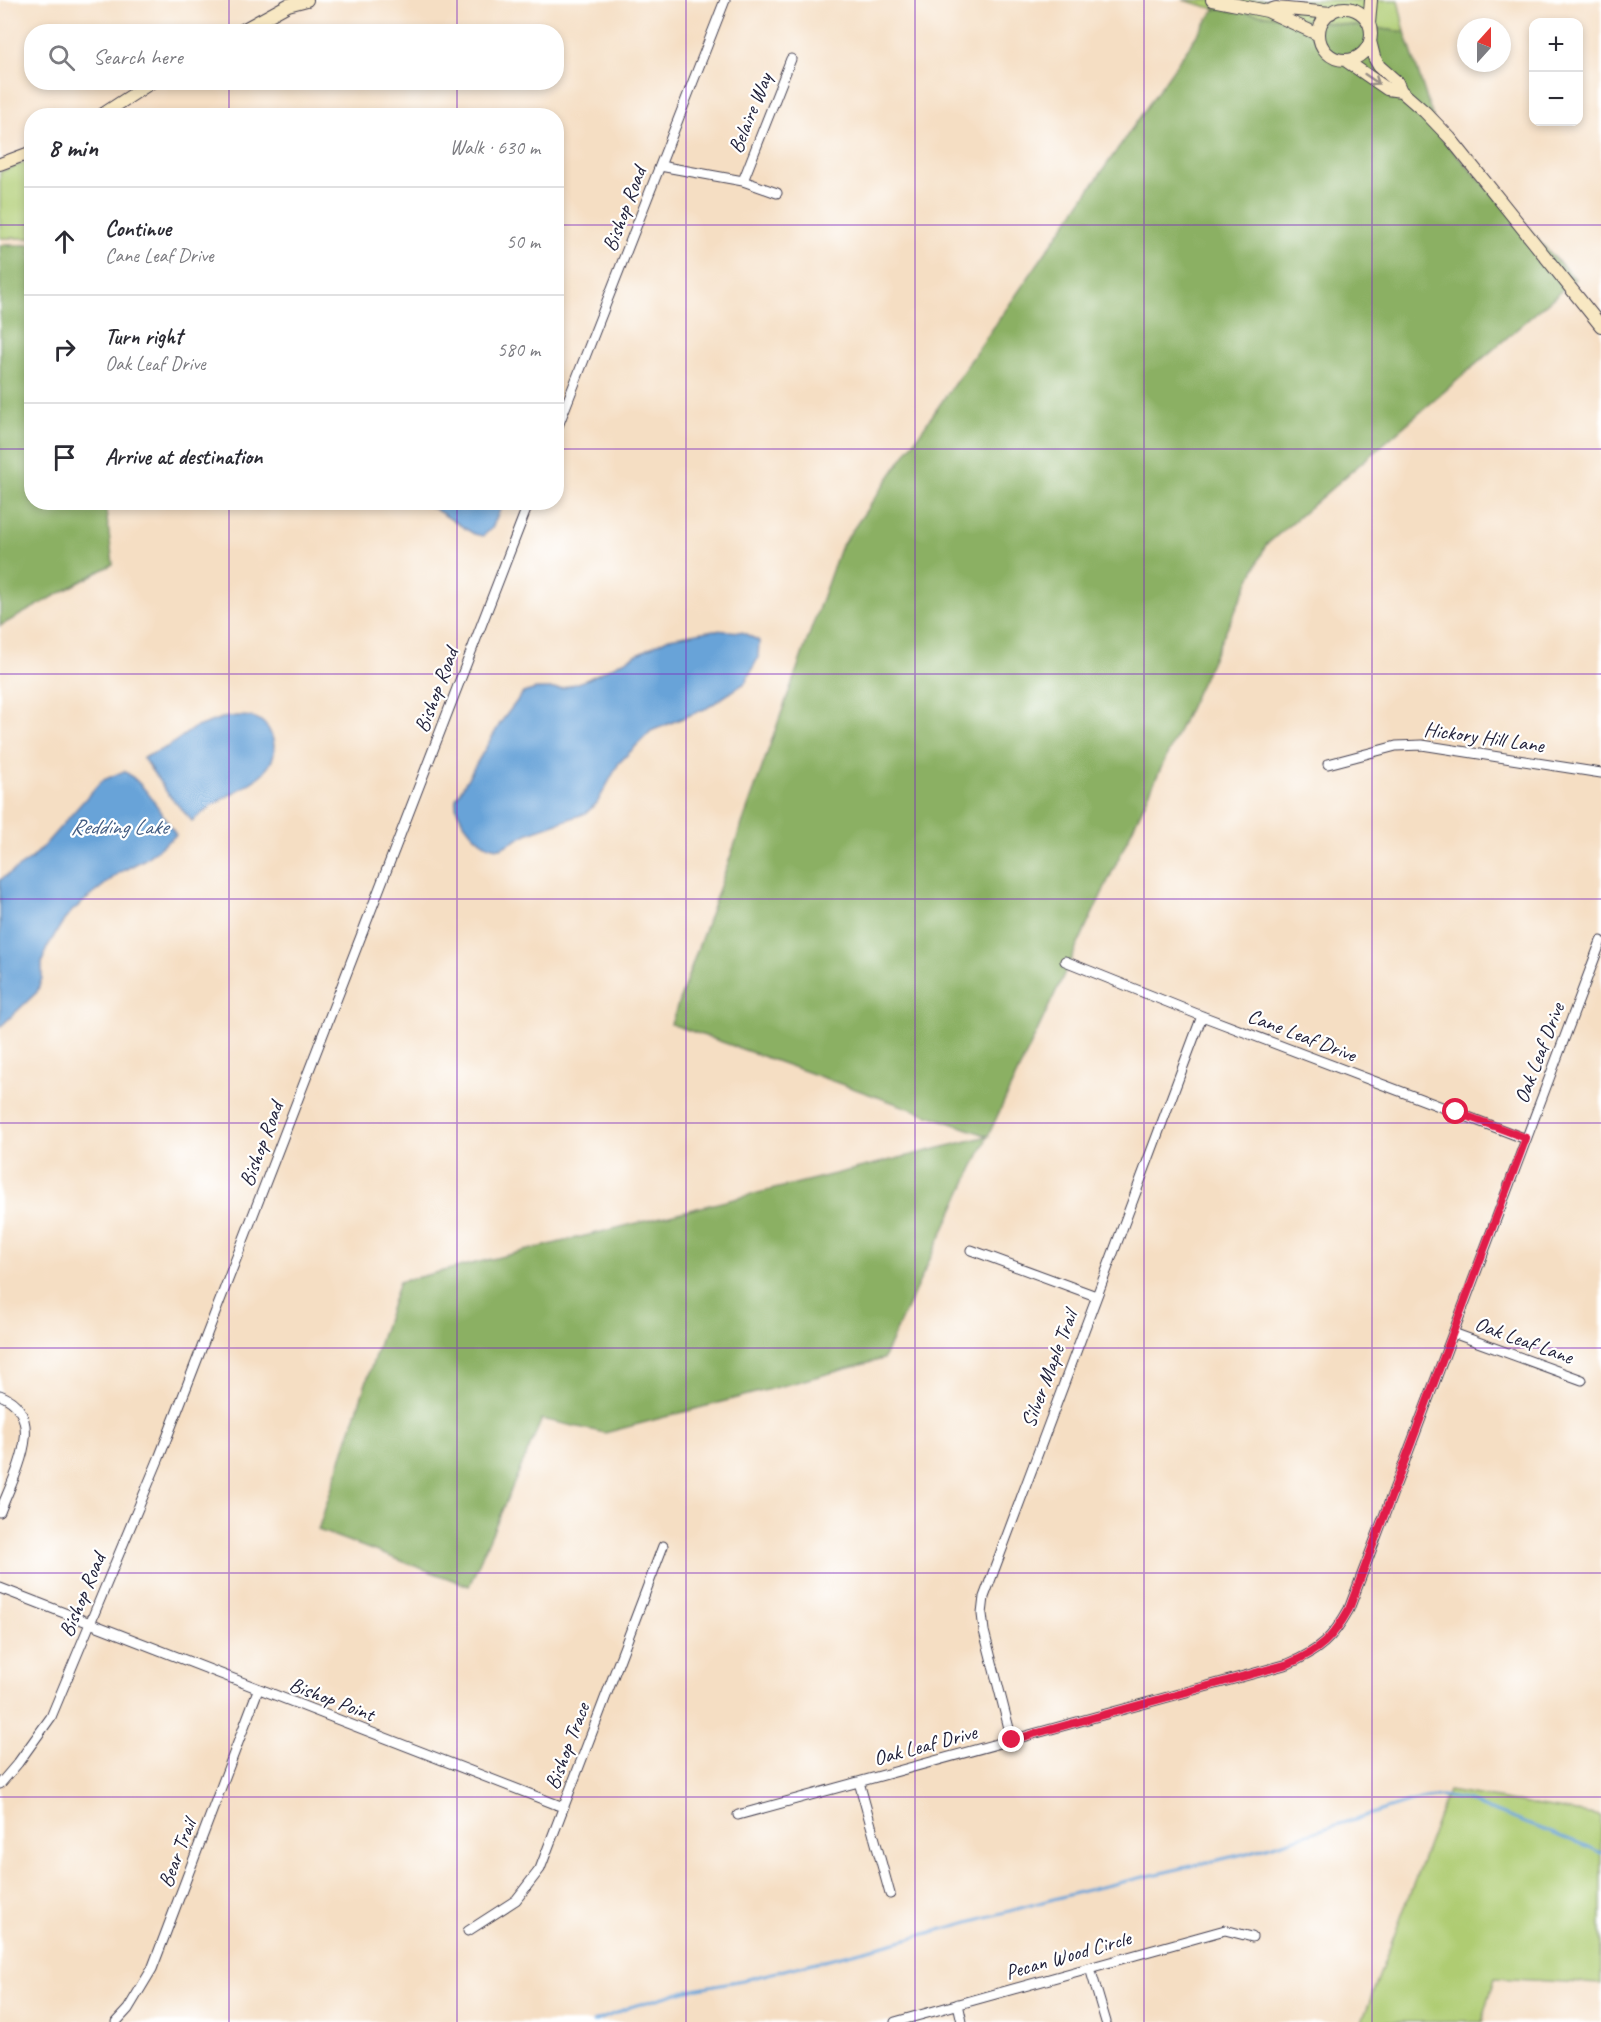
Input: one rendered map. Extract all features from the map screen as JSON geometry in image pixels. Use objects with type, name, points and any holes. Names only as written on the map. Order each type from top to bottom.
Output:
[{"type":"main road","points":[[252,24],[287,2],[307,0]]},
{"type":"main road","points":[[1212,0],[1267,11],[1319,35]]},
{"type":"main road","points":[[1371,0],[1370,40],[1379,66],[1397,82],[1401,91],[1450,138],[1601,326]]},
{"type":"main road","points":[[1337,7],[1324,19],[1319,35],[1324,50],[1330,55],[1345,60],[1387,89],[1401,91]]},
{"type":"main road","points":[[1267,11],[1276,8],[1345,8],[1359,13],[1369,24]]},
{"type":"main road","points":[[1345,60],[1361,54],[1370,40]]},
{"type":"main road","points":[[112,108],[140,90]]},
{"type":"main road","points":[[0,164],[24,155]]},
{"type":"street","name":"Bishop Road","points":[[564,411],[725,0]]},
{"type":"street","name":"Belaire Way","points":[[743,181],[791,59]]},
{"type":"street","points":[[660,166],[743,181],[777,193]]},
{"type":"street","name":"Bishop Road","points":[[0,1784],[51,1717],[159,1458],[526,510]]},
{"type":"street","name":"Hickory Hill Lane","points":[[1328,764],[1396,746],[1422,745],[1601,773]]},
{"type":"street","name":"Oak Leaf Drive","points":[[738,1815],[1288,1664],[1308,1656],[1326,1643],[1339,1627],[1349,1609],[1601,940]]},
{"type":"street","name":"Cane Leaf Drive","points":[[1065,961],[1202,1016],[1526,1138]]},
{"type":"street","name":"Silver Maple Trail","points":[[1012,1740],[984,1631],[982,1614],[984,1597],[1202,1016]]},
{"type":"street","points":[[971,1250],[1096,1296]]},
{"type":"street","name":"Oak Leaf Lane","points":[[1453,1333],[1582,1380]]},
{"type":"street","points":[[0,1395],[11,1399],[25,1418],[26,1446],[0,1512]]},
{"type":"street","name":"Bishop Trace","points":[[468,1931],[516,1900],[540,1869],[663,1546]]},
{"type":"street","name":"Bishop Point","points":[[0,1588],[563,1807]]},
{"type":"street","name":"Bear Trail","points":[[116,2022],[128,2009],[152,1969],[258,1690]]},
{"type":"street","points":[[858,1782],[890,1894]]},
{"type":"street","name":"Pecan Wood Circle","points":[[895,2022],[1225,1930],[1252,1937]]},
{"type":"street","points":[[1090,1968],[1106,2022]]},
{"type":"street","points":[[958,2004],[962,2022]]},
{"type":"green space","points":[[1183,0],[1398,0],[1405,32],[1215,9]]},
{"type":"green space","points":[[1215,9],[1405,32],[1439,136],[1575,279],[1266,545],[988,1136],[671,1024],[840,548]]},
{"type":"green space","points":[[24,163],[24,238],[0,238],[0,172]]},
{"type":"green space","points":[[0,245],[24,245],[24,510],[106,510],[113,564],[0,626]]},
{"type":"green space","points":[[988,1136],[883,1359],[605,1433],[542,1419],[469,1586],[318,1530],[399,1282]]},
{"type":"green space","points":[[1448,1791],[1601,1816],[1601,1984],[1495,1978],[1482,2022],[1362,2022]]},
{"type":"water","points":[[436,510],[500,510],[492,528],[483,536],[474,534]]},
{"type":"water","points":[[714,630],[742,632],[759,641],[758,658],[745,683],[707,708],[651,731],[619,763],[597,803],[586,813],[529,833],[501,848],[487,845],[471,831],[461,818],[456,798],[501,722],[523,693],[536,689],[561,689],[588,679],[669,638]]},
{"type":"water","name":"Redding Lake","points":[[237,716],[256,718],[263,722],[274,744],[274,755],[269,766],[261,774],[192,821],[168,794],[143,758],[169,746],[194,728],[222,718]]},
{"type":"water","name":"Redding Lake","points":[[124,771],[147,792],[176,835],[145,859],[119,873],[72,911],[46,949],[42,963],[42,978],[37,992],[0,1027],[0,880],[31,859],[101,781]]},
{"type":"waterway","points":[[594,2022],[630,2007],[688,1990],[748,1979],[881,1946],[1083,1891],[1248,1853],[1425,1798],[1444,1797],[1464,1800],[1601,1853]]},
{"type":"route","points":[[1012,1740],[1288,1664],[1308,1656],[1326,1643],[1339,1627],[1349,1609],[1526,1138],[1456,1112]]}]
